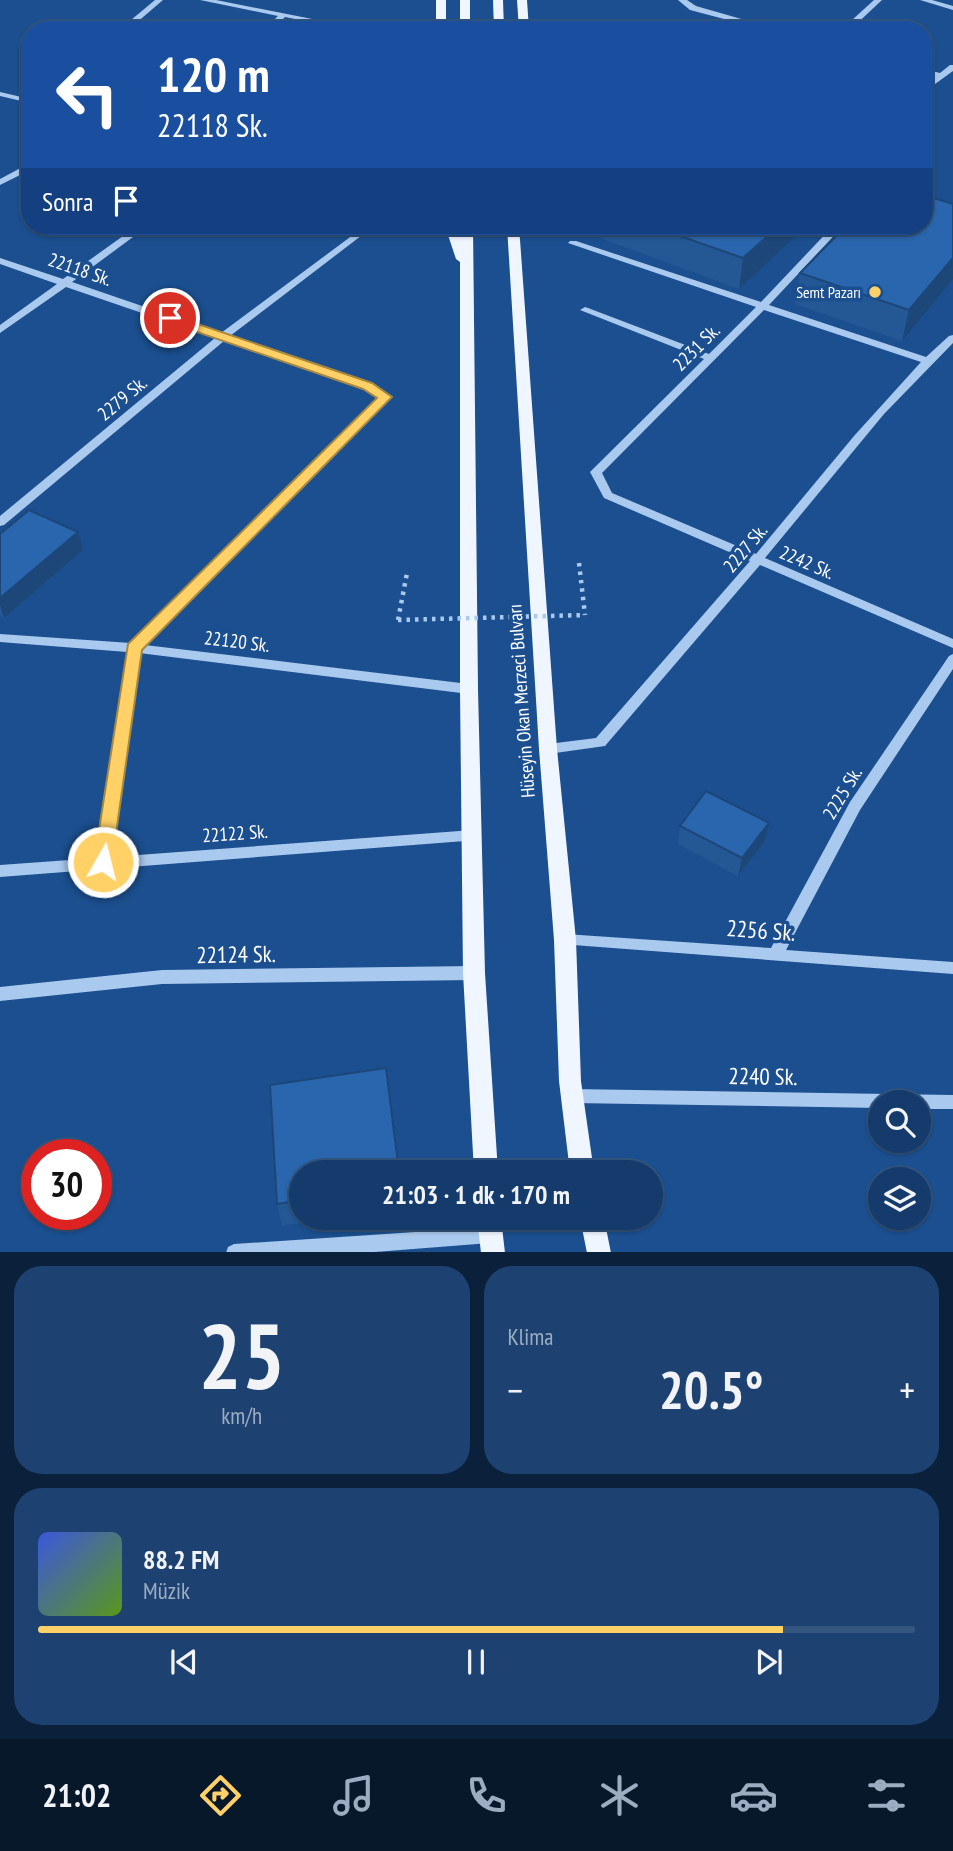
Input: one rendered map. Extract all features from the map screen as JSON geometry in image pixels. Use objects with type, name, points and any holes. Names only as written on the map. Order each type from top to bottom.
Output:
[{"type":"main road","points":[[441,0],[441,21]]},
{"type":"main road","points":[[465,0],[465,21]]},
{"type":"main road","points":[[498,0],[499,21]]},
{"type":"main road","points":[[522,0],[523,21]]},
{"type":"main road","points":[[454,235],[467,272]]},
{"type":"main road","points":[[467,235],[469,689],[474,973],[485,1160]]},
{"type":"main road","name":"Hüseyin Okan Merzeci Bulvarı","points":[[514,235],[548,749],[565,940],[572,1096],[580,1160]]},
{"type":"main road","points":[[517,274],[524,235]]},
{"type":"main road","points":[[594,1230],[599,1252]]},
{"type":"street","points":[[134,21],[159,0]]},
{"type":"street","points":[[204,0],[315,21]]},
{"type":"street","points":[[682,0],[693,8],[742,21]]},
{"type":"street","points":[[855,21],[878,0]]},
{"type":"street","points":[[924,0],[953,8]]},
{"type":"street","points":[[277,21],[283,15]]},
{"type":"street","points":[[933,82],[953,67]]},
{"type":"street","points":[[933,74],[940,76]]},
{"type":"street","points":[[0,94],[21,98]]},
{"type":"street","points":[[17,97],[21,95]]},
{"type":"street","points":[[0,182],[21,171]]},
{"type":"street","points":[[0,330],[130,235]]},
{"type":"street","name":"2279 Sk.","points":[[0,523],[222,337],[358,235]]},
{"type":"street","name":"2231 Sk.","points":[[608,495],[596,472],[762,307],[830,235]]},
{"type":"street","points":[[573,243],[927,361]]},
{"type":"street","name":"22118 Sk.","points":[[0,261],[367,386],[385,397],[134,648]]},
{"type":"street","points":[[585,310],[710,358]]},
{"type":"street","name":"2227 Sk.","points":[[548,749],[600,742],[757,562],[865,430],[927,361],[953,338]]},
{"type":"street","name":"2242 Sk.","points":[[608,495],[757,562],[953,644]]},
{"type":"street","name":"22120 Sk.","points":[[0,638],[134,648],[469,689]]},
{"type":"street","points":[[103,862],[134,648]]},
{"type":"street","name":"2225 Sk.","points":[[776,954],[855,806],[953,659]]},
{"type":"street","name":"22122 Sk.","points":[[0,871],[473,836]]},
{"type":"street","name":"2256 Sk.","points":[[565,940],[953,968]]},
{"type":"street","name":"22124 Sk.","points":[[0,995],[162,977],[474,973]]},
{"type":"street","name":"2240 Sk.","points":[[572,1096],[953,1102]]},
{"type":"street","points":[[234,1252],[491,1235]]},
{"type":"path","points":[[407,573],[397,620],[585,615],[579,563]]},
{"type":"building","points":[[933,198],[953,204],[953,258],[909,310],[800,273],[837,235],[933,235]]},
{"type":"building","points":[[677,235],[769,235],[743,258]]},
{"type":"building","points":[[29,510],[78,532],[0,598],[0,534]]},
{"type":"building","points":[[706,791],[769,823],[742,858],[680,826]]},
{"type":"building","points":[[386,1068],[398,1160],[289,1160],[289,1202],[277,1204],[270,1085]]},
{"type":"place","name":"Semt Pazarı","points":[[875,292]]},
{"type":"route","points":[[103,862],[134,648],[385,397],[367,386],[170,318]]}]
